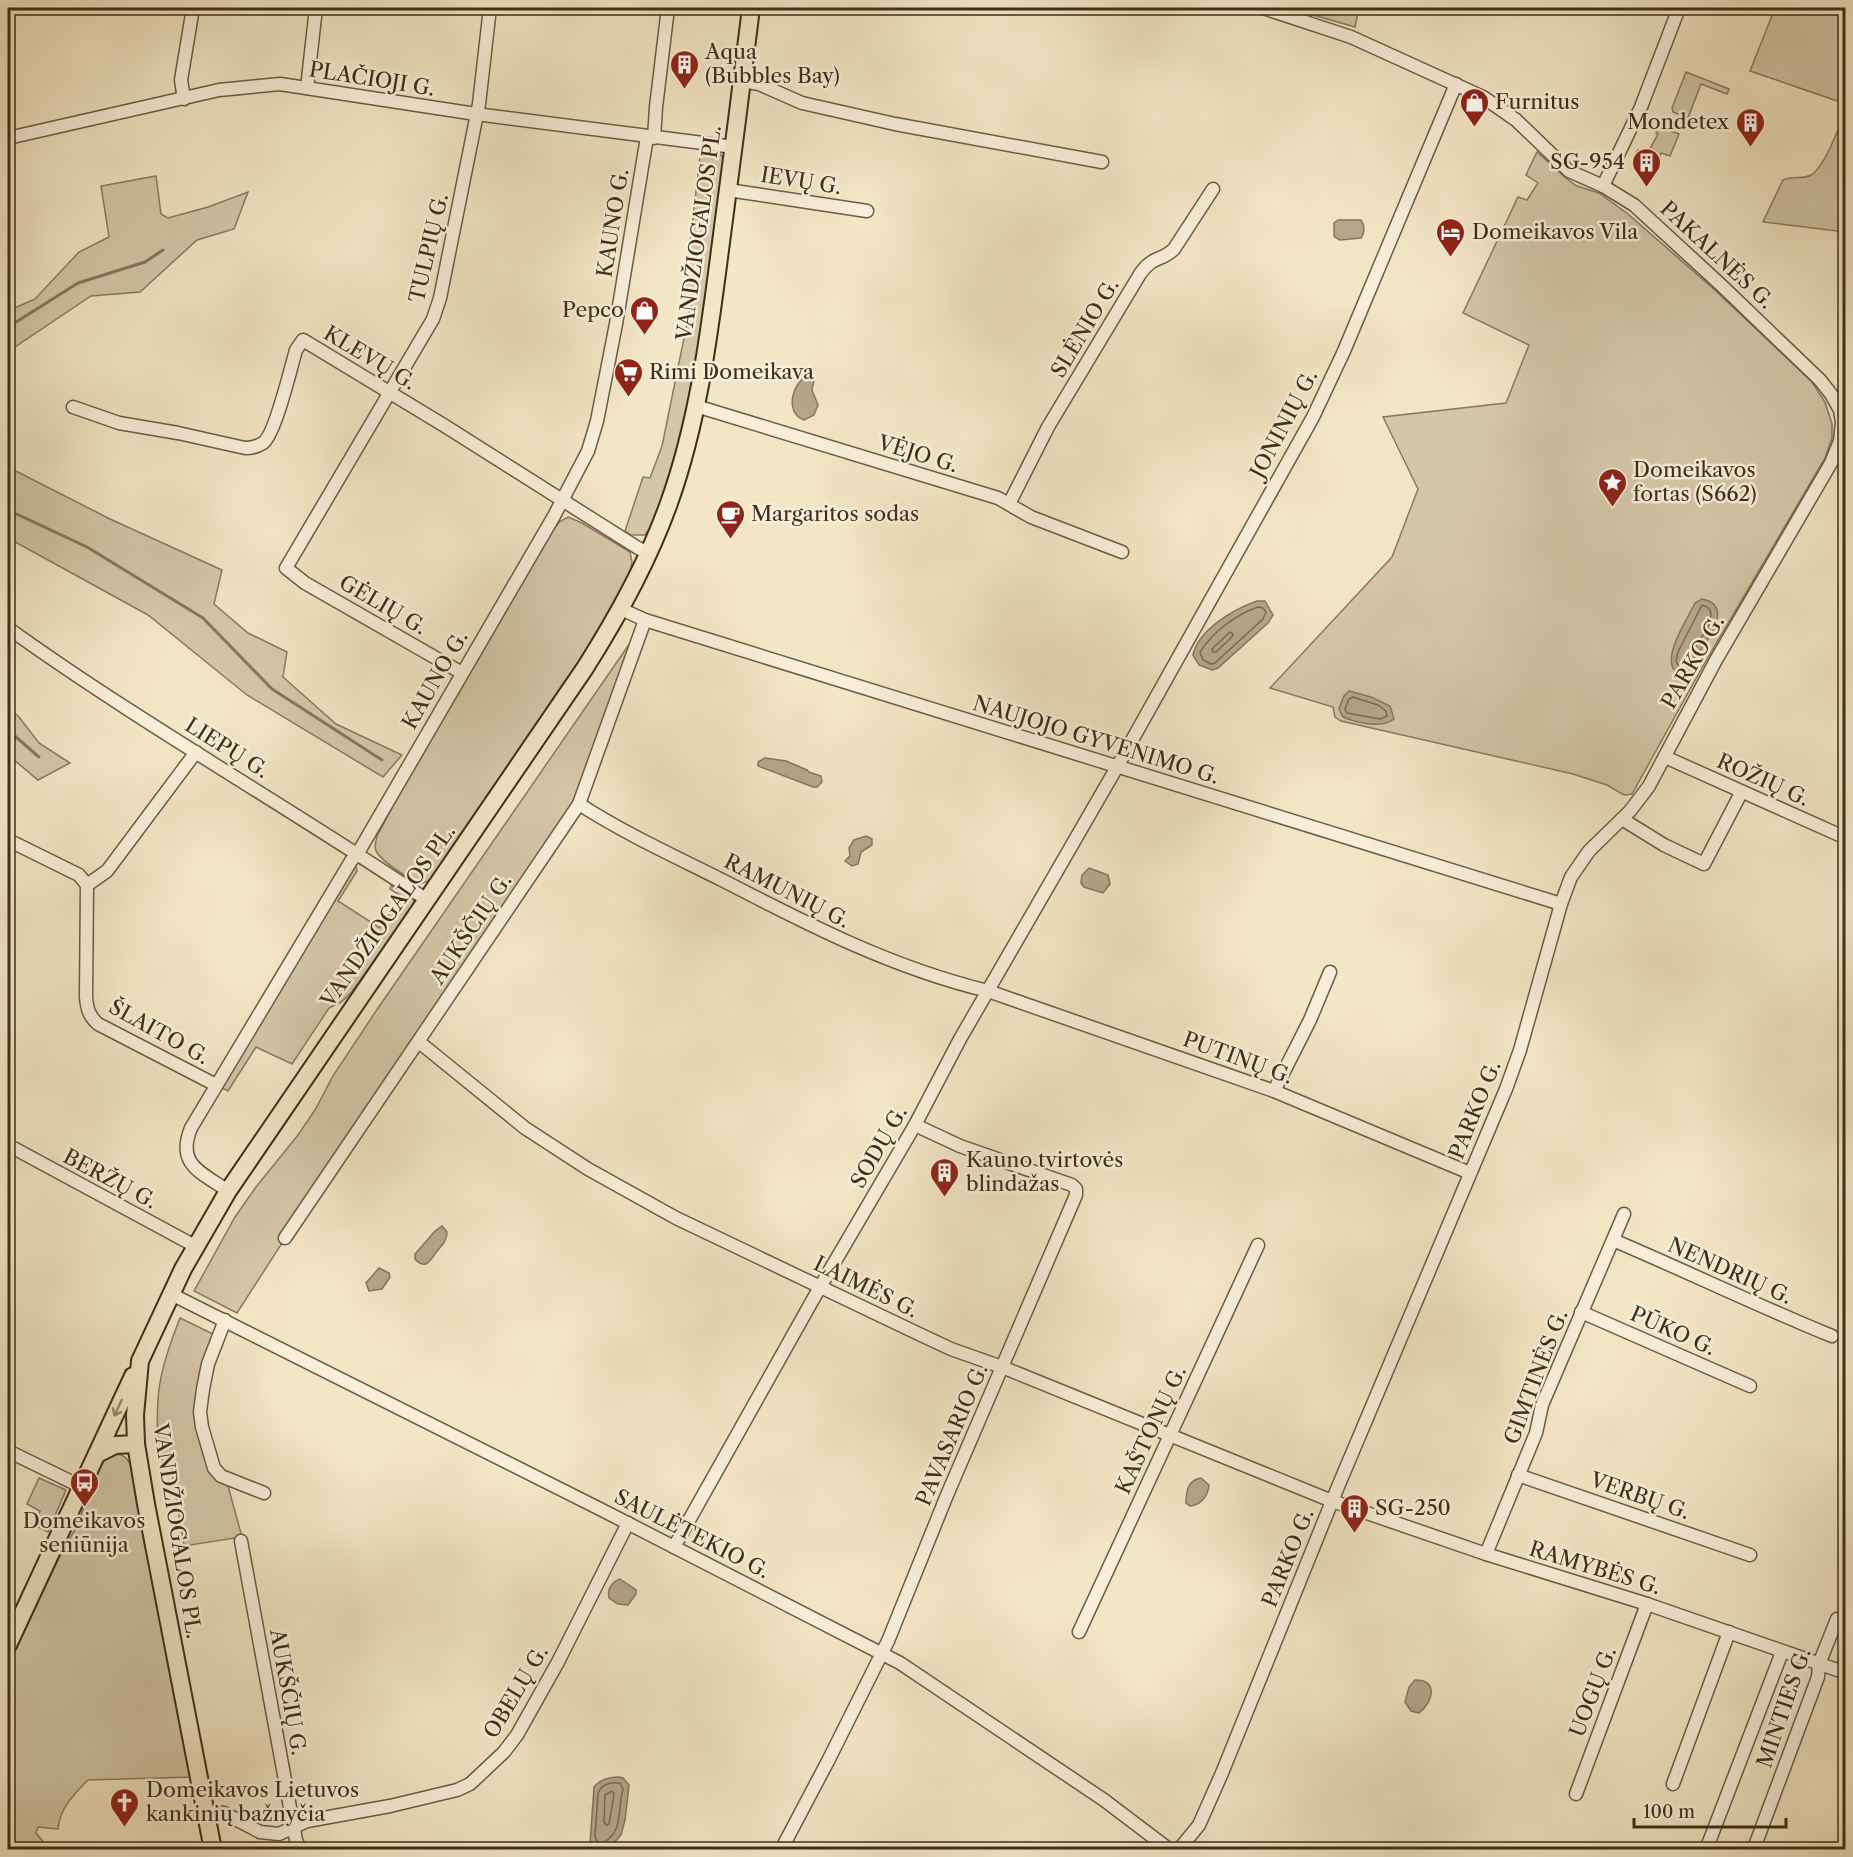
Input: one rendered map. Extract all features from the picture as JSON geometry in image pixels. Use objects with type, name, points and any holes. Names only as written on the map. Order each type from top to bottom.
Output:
[{"type":"main road","name":"VANDŽIOGALOS PL.","points":[[213,1850],[155,1555],[136,1444],[136,1388],[140,1361],[195,1246],[228,1191],[561,704],[621,609],[649,553],[685,453],[696,406],[711,319],[751,8]]},
{"type":"main road","points":[[8,1646],[140,1361]]},
{"type":"main road","points":[[97,1454],[115,1445],[136,1444]]},
{"type":"street","points":[[184,99],[181,80],[193,8]]},
{"type":"street","points":[[307,88],[316,8]]},
{"type":"street","name":"TULPIŲ G.","points":[[286,568],[433,319],[440,298],[476,114],[490,8]]},
{"type":"street","name":"KAUNO G.","points":[[228,1191],[189,1161],[185,1141],[191,1128],[351,861],[358,853],[562,501],[588,451],[597,421],[651,137],[668,8]]},
{"type":"street","name":"PAKALNĖS G.","points":[[1263,8],[1351,37],[1483,97],[1506,112],[1569,171],[1603,186],[1634,205],[1820,380],[1843,409]]},
{"type":"street","points":[[1603,186],[1641,107],[1679,8]]},
{"type":"street","points":[[742,81],[759,84],[802,103],[895,124],[1102,162]]},
{"type":"street","name":"PLAČIOJI G.","points":[[8,138],[219,90],[280,84],[476,114],[734,147]]},
{"type":"street","name":"JONINIŲ G.","points":[[1117,767],[1325,392],[1456,84]]},
{"type":"street","name":"SLĖNIO G.","points":[[1009,504],[1058,409],[1140,274],[1148,264],[1169,254],[1174,249],[1214,189]]},
{"type":"street","name":"IEVŲ G.","points":[[728,190],[867,211]]},
{"type":"street","name":"KLEVŲ G.","points":[[73,407],[119,423],[245,448],[254,447],[263,444],[272,430],[297,350],[303,340],[391,392],[562,501],[649,553]]},
{"type":"street","name":"VĖJO G.","points":[[696,406],[976,492],[1009,504],[1031,517],[1122,552]]},
{"type":"street","name":"PARKO G.","points":[[1177,1850],[1192,1835],[1202,1820],[1332,1502],[1506,1089],[1520,1050],[1565,889],[1582,860],[1639,800],[1665,757],[1679,726],[1716,660],[1831,463],[1842,433],[1843,409]]},
{"type":"street","name":"GĖLIŲ G.","points":[[286,568],[305,583],[462,673]]},
{"type":"street","name":"NAUJOJO GYVENIMO G.","points":[[621,609],[645,620],[1561,904]]},
{"type":"street","name":"AUKŠČIŲ G.","points":[[285,1238],[579,804],[645,620]]},
{"type":"street","name":"LIEPŲ G.","points":[[8,628],[196,752],[358,853],[427,900]]},
{"type":"street","points":[[8,840],[79,875],[87,885],[107,871],[196,752]]},
{"type":"street","name":"ROŽIŲ G.","points":[[1665,757],[1845,838]]},
{"type":"street","name":"SODŲ G.","points":[[674,1547],[820,1287],[915,1125],[960,1039],[1117,767]]},
{"type":"street","points":[[1622,819],[1664,845],[1704,864],[1742,793]]},
{"type":"street","name":"RAMUNIŲ G.","points":[[579,804],[642,841],[841,941],[933,976],[988,991]]},
{"type":"street","name":"ŠLAITO G.","points":[[87,885],[86,997],[90,1015],[98,1024],[216,1085]]},
{"type":"street","points":[[1274,1091],[1310,1020],[1330,972]]},
{"type":"street","name":"PUTINŲ G.","points":[[988,991],[1274,1091],[1470,1173]]},
{"type":"street","name":"LAIMĖS G.","points":[[419,1042],[525,1128],[588,1169],[676,1218],[951,1349],[1002,1367],[1332,1502]]},
{"type":"street","name":"PAVASARIO G.","points":[[781,1850],[882,1653],[1075,1198],[1076,1189],[1072,1185],[960,1146],[915,1125]]},
{"type":"street","name":"BERŽŲ G.","points":[[8,1145],[195,1246]]},
{"type":"street","name":"GIMTINĖS G.","points":[[1486,1554],[1536,1433],[1542,1405],[1624,1214]]},
{"type":"street","name":"NENDRIŲ G.","points":[[1613,1240],[1702,1278],[1763,1308],[1832,1336]]},
{"type":"street","name":"KAŠTONŲ G.","points":[[1079,1632],[1258,1245]]},
{"type":"street","name":"SAULĖTEKIO G.","points":[[171,1294],[628,1523],[900,1663],[1134,1821],[1170,1850]]},
{"type":"street","name":"PŪKO G.","points":[[1581,1312],[1750,1386]]},
{"type":"street","points":[[225,1320],[211,1354],[205,1381],[200,1412],[202,1427],[214,1468],[221,1476],[264,1493]]},
{"type":"street","points":[[8,1451],[82,1487]]},
{"type":"street","name":"VERBŲ G.","points":[[1518,1475],[1750,1555]]},
{"type":"street","name":"RAMYBĖS G.","points":[[1332,1502],[1486,1554],[1647,1604],[1845,1673]]},
{"type":"street","name":"OBELŲ G.","points":[[206,1812],[224,1812],[266,1833],[284,1833],[293,1826],[306,1821],[390,1806],[457,1790],[470,1784],[481,1776],[517,1735],[558,1662],[628,1523]]},
{"type":"street","name":"AUKŠČIŲ G.","points":[[241,1541],[293,1826],[300,1850]]},
{"type":"street","name":"UOGŲ G.","points":[[1576,1794],[1647,1604]]},
{"type":"street","name":"MINTIES G.","points":[[1756,1843],[1818,1677],[1819,1664],[1837,1619]]},
{"type":"street","points":[[1673,1784],[1729,1632]]},
{"type":"street","points":[[1706,1850],[1782,1652]]},
{"type":"shaded area","points":[[1289,8],[1359,8],[1355,27]]},
{"type":"shaded area","points":[[1775,8],[1845,8],[1845,106],[1843,103],[1750,71]]},
{"type":"shaded area","points":[[1686,72],[1729,89],[1727,94],[1701,84],[1688,118],[1673,112],[1672,108]]},
{"type":"shaded area","points":[[1845,111],[1845,232],[1763,222],[1783,180],[1808,176],[1816,171],[1831,146]]},
{"type":"shaded area","points":[[1659,126],[1679,134],[1670,156],[1661,153],[1657,164],[1636,153],[1638,150],[1647,154],[1658,134],[1656,133]]},
{"type":"shaded area","points":[[708,151],[720,154],[724,159],[704,307],[685,417],[667,484],[651,526],[645,535],[631,535],[625,531],[643,477],[650,478],[662,446],[691,304],[683,303],[700,157],[702,153]]},
{"type":"shaded area","name":"Domeikavos fortas (S662)","points":[[1537,152],[1577,186],[1599,193],[1628,214],[1716,291],[1812,382],[1825,402],[1832,424],[1832,438],[1825,458],[1707,659],[1632,794],[1624,795],[1607,785],[1573,774],[1341,721],[1335,717],[1333,707],[1270,688],[1392,557],[1418,489],[1383,417],[1506,403],[1529,345],[1463,313],[1518,197],[1527,200],[1538,183],[1526,175]]},
{"type":"shaded area","points":[[156,176],[161,214],[168,218],[208,207],[248,192],[234,229],[197,240],[140,292],[91,296],[15,347],[8,368],[8,311],[35,299],[79,252],[109,237],[101,186]]},
{"type":"shaded area","points":[[8,467],[110,519],[222,570],[214,604],[248,633],[287,652],[283,677],[336,724],[402,755],[383,777],[247,695],[148,615],[8,538]]},
{"type":"shaded area","points":[[568,517],[630,552],[632,562],[630,573],[597,636],[431,880],[420,884],[379,856],[375,847],[377,836],[450,700],[545,542],[559,522]]},
{"type":"shaded area","points":[[628,646],[626,678],[579,804],[331,1167],[237,1313],[194,1291],[235,1217],[298,1135],[376,1011]]},
{"type":"shaded area","points":[[8,707],[19,717],[39,743],[70,763],[38,780],[8,755]]},
{"type":"shaded area","points":[[355,863],[357,871],[338,901],[380,928],[401,896],[390,889],[391,886],[405,892],[415,903],[351,993],[341,1002],[329,1008],[292,1064],[256,1047],[228,1091],[220,1087],[272,1004]]},
{"type":"shaded area","points":[[180,1318],[217,1336],[200,1412],[218,1479],[228,1486],[242,1537],[184,1546],[171,1466],[161,1459],[159,1453],[157,1415],[163,1369]]},
{"type":"shaded area","points":[[114,1454],[125,1457],[132,1467],[191,1777],[88,1780],[65,1808],[58,1829],[38,1827],[36,1833],[45,1844],[62,1849],[8,1849],[8,1663],[76,1528],[101,1461]]},
{"type":"shaded area","points":[[39,1478],[66,1490],[48,1532],[34,1525],[40,1511],[27,1504]]},
{"type":"water","points":[[1338,220],[1361,220],[1364,229],[1361,238],[1340,240],[1336,238],[1334,223]]},
{"type":"water","points":[[811,374],[814,380],[812,390],[818,405],[814,415],[804,420],[794,411],[793,396],[799,382]]},
{"type":"water","points":[[1702,599],[1713,603],[1717,611],[1717,620],[1707,641],[1687,667],[1675,671],[1672,664],[1674,647],[1695,603]]},
{"type":"water","points":[[1257,601],[1265,601],[1273,615],[1268,623],[1218,668],[1212,670],[1199,665],[1193,655],[1196,646],[1209,629],[1238,609]]},
{"type":"water","points":[[1349,691],[1371,697],[1390,706],[1394,719],[1383,724],[1376,724],[1362,723],[1343,717],[1339,709],[1344,696]]},
{"type":"water","points":[[765,758],[786,761],[821,776],[822,782],[817,787],[813,787],[758,766],[758,762]]},
{"type":"water","points":[[866,836],[872,839],[872,845],[861,852],[858,864],[852,866],[845,861],[850,856],[849,848],[854,840]]},
{"type":"water","points":[[1089,868],[1108,875],[1110,884],[1103,893],[1084,887],[1081,883],[1082,875]]},
{"type":"water","points":[[442,1226],[447,1232],[444,1242],[426,1264],[419,1263],[415,1259],[415,1254]]},
{"type":"water","points":[[379,1268],[389,1273],[390,1277],[382,1289],[369,1291],[366,1283]]},
{"type":"water","points":[[1201,1478],[1209,1485],[1207,1493],[1201,1502],[1190,1506],[1186,1503],[1189,1487],[1193,1481]]},
{"type":"water","points":[[620,1579],[636,1590],[636,1594],[628,1605],[618,1604],[609,1598],[611,1586]]},
{"type":"water","points":[[1415,1680],[1428,1683],[1431,1687],[1428,1703],[1419,1713],[1411,1711],[1405,1702],[1409,1687]]},
{"type":"water","points":[[619,1777],[629,1785],[621,1835],[611,1846],[596,1848],[590,1844],[594,1787],[605,1779]]},
{"type":"waterway","points":[[8,332],[13,324],[78,283],[145,262],[163,250]]},
{"type":"waterway","points":[[8,510],[87,547],[203,618],[272,689],[382,760]]},
{"type":"waterway","points":[[8,730],[39,757]]},
{"type":"place","name":"Aqua (Bubbles Bay)","points":[[684,90]]},
{"type":"place","name":"Furnitus","points":[[1474,128]]},
{"type":"place","name":"Mondetex","points":[[1750,148]]},
{"type":"place","name":"SG-954","points":[[1646,188]]},
{"type":"place","name":"Domeikavos Vila","points":[[1451,258]]},
{"type":"place","name":"Pepco","points":[[645,336]]},
{"type":"place","name":"Rimi Domeikava","points":[[628,398]]},
{"type":"place","name":"Domeikavos fortas (S662)","points":[[1612,508]]},
{"type":"place","name":"Margaritos sodas","points":[[730,540]]},
{"type":"place","name":"Kauno tvirtovės blindažas","points":[[945,1198]]},
{"type":"place","name":"Domeikavos seniūnija","points":[[84,1508]]},
{"type":"place","name":"SG-250","points":[[1354,1534]]},
{"type":"place","name":"Domeikavos Lietuvos kankinių bažnyčia","points":[[125,1828]]}]
